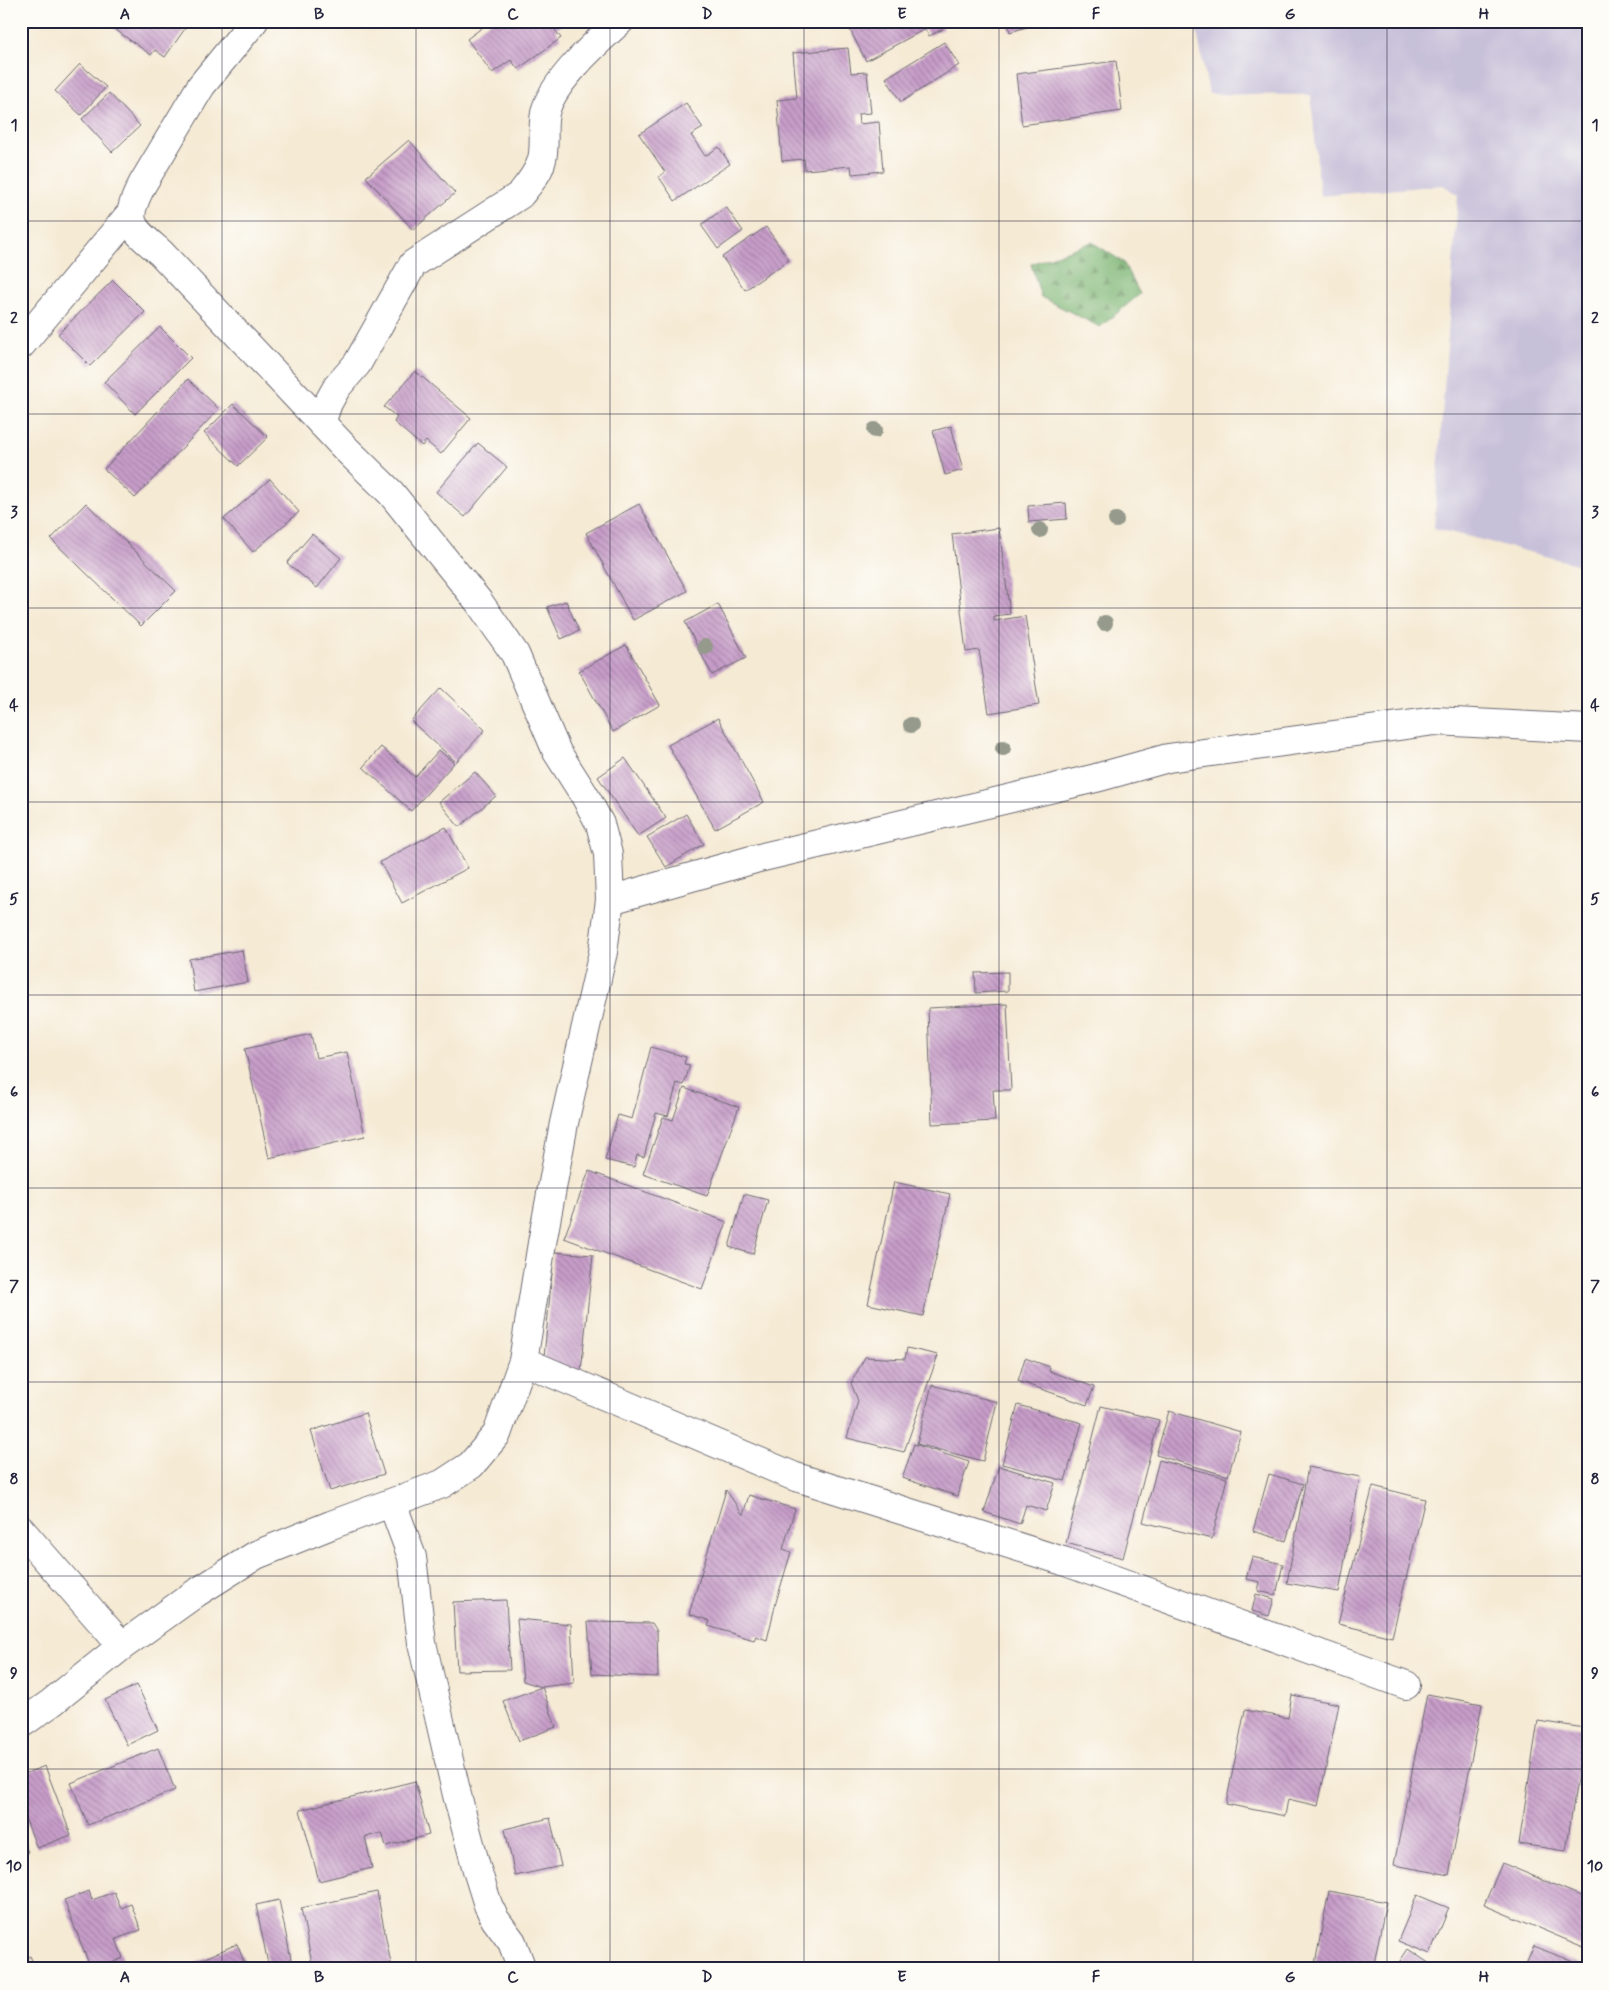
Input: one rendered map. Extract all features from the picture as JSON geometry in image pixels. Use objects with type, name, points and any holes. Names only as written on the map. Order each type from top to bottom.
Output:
[{"type":"street","points":[[21,345],[130,214],[139,190],[201,86],[254,21]]},
{"type":"street","points":[[321,423],[328,404],[337,388],[357,364],[413,264],[520,195],[532,179],[542,160],[546,110],[555,90],[590,50],[620,21]]},
{"type":"street","points":[[21,1724],[51,1703],[122,1646],[196,1593],[256,1555],[331,1524],[442,1484],[471,1465],[497,1434],[523,1361],[561,1141],[604,952],[610,900],[608,854],[600,824],[557,752],[515,654],[479,602],[391,493],[321,423],[161,253],[134,230],[130,214]]},
{"type":"street","points":[[610,900],[755,859],[1086,780],[1168,758],[1435,720],[1588,729]]},
{"type":"street","points":[[523,1361],[792,1476],[1064,1561],[1406,1685]]},
{"type":"street","points":[[392,1503],[412,1557],[422,1643],[457,1795],[477,1870],[488,1905],[512,1942],[522,1969]]},
{"type":"street","points":[[21,1530],[122,1646]]},
{"type":"shaded area","points":[[1195,21],[1588,21],[1588,567],[1434,528],[1458,195],[1443,185],[1320,196],[1311,95],[1209,94]]},
{"type":"green space","points":[[1092,242],[1123,262],[1140,294],[1100,327],[1041,297],[1031,264]]},
{"type":"building","points":[[118,21],[186,21],[189,23],[165,57],[155,50],[151,55],[113,28]]},
{"type":"building","points":[[491,21],[568,21],[555,30],[561,38],[518,69],[511,60],[492,73],[467,39]]},
{"type":"building","points":[[861,21],[939,21],[943,29],[929,36],[925,29],[866,61],[849,28]]},
{"type":"building","points":[[1007,21],[1043,21],[1043,22],[1010,32]]},
{"type":"building","points":[[944,42],[959,65],[901,102],[886,78]]},
{"type":"building","points":[[848,48],[851,73],[867,72],[871,113],[858,114],[859,124],[879,122],[883,171],[852,174],[851,166],[805,170],[804,159],[782,161],[777,100],[797,98],[793,53]]},
{"type":"building","points":[[1116,61],[1122,111],[1022,125],[1016,74]]},
{"type":"building","points":[[80,64],[106,87],[81,115],[55,91]]},
{"type":"building","points":[[109,93],[140,126],[112,152],[82,119]]},
{"type":"building","points":[[686,103],[703,128],[691,135],[705,156],[719,147],[730,164],[675,201],[659,177],[665,172],[639,134]]},
{"type":"building","points":[[409,140],[455,193],[413,230],[366,177]]},
{"type":"building","points":[[726,207],[743,231],[718,249],[701,225]]},
{"type":"building","points":[[766,227],[789,260],[745,290],[722,257]]},
{"type":"building","points":[[113,280],[145,312],[90,366],[58,334]]},
{"type":"building","points":[[160,327],[191,358],[135,414],[104,382]]},
{"type":"building","points":[[415,371],[471,418],[441,454],[426,441],[422,446],[394,422],[397,417],[384,407]]},
{"type":"building","points":[[188,379],[219,409],[135,498],[104,469]]},
{"type":"building","points":[[233,404],[268,437],[238,466],[204,433]]},
{"type":"building","points":[[951,426],[963,470],[945,475],[933,431]]},
{"type":"building","points":[[478,443],[507,467],[465,517],[436,492]]},
{"type":"building","points":[[270,479],[299,512],[253,552],[224,519]]},
{"type":"building","points":[[86,503],[176,591],[141,626],[51,539]]},
{"type":"building","points":[[1066,503],[1067,519],[1029,522],[1028,506]]},
{"type":"building","points":[[639,504],[687,591],[633,620],[586,533]]},
{"type":"building","points":[[999,528],[1010,614],[994,616],[994,621],[1025,616],[1039,705],[989,713],[979,650],[966,652],[952,534]]},
{"type":"building","points":[[312,534],[341,558],[317,588],[287,563]]},
{"type":"building","points":[[566,601],[579,631],[561,639],[547,607]]},
{"type":"building","points":[[718,604],[746,658],[712,675],[685,622]]},
{"type":"building","points":[[626,645],[660,705],[613,732],[579,671]]},
{"type":"building","points":[[441,688],[485,730],[456,762],[411,721]]},
{"type":"building","points":[[718,718],[764,802],[715,829],[668,745]]},
{"type":"building","points":[[381,747],[415,777],[439,750],[454,763],[411,811],[363,767]]},
{"type":"building","points":[[625,758],[666,818],[638,836],[598,777]]},
{"type":"building","points":[[475,772],[496,796],[459,827],[439,802]]},
{"type":"building","points":[[686,814],[704,844],[666,867],[647,837]]},
{"type":"building","points":[[446,827],[468,868],[402,903],[380,862]]},
{"type":"building","points":[[242,950],[248,982],[194,992],[189,959]]},
{"type":"building","points":[[1008,972],[1008,991],[976,993],[975,973]]},
{"type":"building","points":[[1007,1004],[1011,1090],[993,1090],[995,1121],[932,1124],[928,1008]]},
{"type":"building","points":[[311,1034],[316,1058],[347,1052],[365,1136],[269,1158],[245,1049]]},
{"type":"building","points":[[651,1047],[686,1057],[684,1064],[690,1065],[684,1085],[677,1083],[668,1116],[656,1113],[644,1157],[637,1155],[634,1167],[605,1160],[618,1115],[632,1119]]},
{"type":"building","points":[[684,1088],[739,1107],[707,1196],[643,1174],[663,1117],[673,1120]]},
{"type":"building","points":[[589,1171],[727,1222],[702,1289],[564,1238]]},
{"type":"building","points":[[894,1182],[950,1194],[923,1316],[868,1304]]},
{"type":"building","points":[[744,1194],[768,1200],[753,1254],[729,1247]]},
{"type":"building","points":[[554,1252],[593,1255],[581,1372],[543,1368]]},
{"type":"building","points":[[907,1348],[938,1355],[904,1452],[847,1438],[858,1401],[851,1383],[865,1357],[905,1359]]},
{"type":"building","points":[[1025,1358],[1050,1367],[1049,1371],[1094,1387],[1087,1405],[1018,1381]]},
{"type":"building","points":[[932,1385],[997,1402],[983,1461],[917,1444]]},
{"type":"building","points":[[1018,1405],[1082,1423],[1065,1481],[1002,1464]]},
{"type":"building","points":[[1101,1406],[1159,1420],[1123,1558],[1066,1543]]},
{"type":"building","points":[[1169,1411],[1241,1432],[1228,1476],[1156,1455]]},
{"type":"building","points":[[365,1413],[384,1474],[330,1491],[311,1431]]},
{"type":"building","points":[[914,1444],[969,1462],[957,1496],[902,1478]]},
{"type":"building","points":[[1159,1460],[1227,1478],[1212,1539],[1143,1522]]},
{"type":"building","points":[[999,1466],[1055,1483],[1046,1511],[1026,1505],[1020,1524],[984,1512]]},
{"type":"building","points":[[1308,1467],[1360,1477],[1339,1592],[1287,1583]]},
{"type":"building","points":[[1269,1474],[1303,1484],[1286,1541],[1253,1531]]},
{"type":"building","points":[[1373,1486],[1425,1499],[1392,1637],[1338,1624]]},
{"type":"building","points":[[726,1490],[743,1515],[749,1495],[795,1509],[783,1549],[791,1552],[767,1640],[756,1636],[754,1640],[708,1626],[710,1621],[689,1614]]},
{"type":"building","points":[[1252,1557],[1283,1564],[1276,1595],[1258,1591],[1260,1582],[1246,1579]]},
{"type":"building","points":[[1256,1594],[1274,1599],[1269,1616],[1252,1611]]},
{"type":"building","points":[[506,1600],[510,1670],[457,1671],[453,1602]]},
{"type":"building","points":[[517,1619],[571,1624],[574,1683],[542,1687],[523,1681]]},
{"type":"building","points":[[588,1622],[652,1623],[657,1631],[658,1677],[592,1674]]},
{"type":"building","points":[[137,1685],[158,1730],[127,1745],[105,1700]]},
{"type":"building","points":[[542,1687],[556,1727],[519,1741],[503,1701]]},
{"type":"building","points":[[1427,1694],[1482,1704],[1449,1875],[1394,1865]]},
{"type":"building","points":[[1292,1695],[1339,1704],[1318,1806],[1288,1799],[1285,1816],[1226,1804],[1245,1710],[1288,1718]]},
{"type":"building","points":[[1538,1721],[1585,1728],[1566,1851],[1519,1844]]},
{"type":"building","points":[[158,1748],[175,1790],[88,1825],[71,1783]]},
{"type":"building","points":[[45,1766],[71,1835],[37,1848],[21,1808],[21,1775]]},
{"type":"building","points":[[415,1781],[429,1835],[386,1846],[382,1833],[365,1837],[372,1868],[319,1881],[300,1810]]},
{"type":"building","points":[[550,1818],[561,1866],[515,1876],[505,1829]]},
{"type":"building","points":[[1588,1825],[1588,1851],[1583,1850]]},
{"type":"building","points":[[21,1835],[28,1852],[21,1854]]},
{"type":"building","points":[[1502,1863],[1588,1899],[1588,1949],[1484,1905]]},
{"type":"building","points":[[89,1891],[92,1900],[114,1892],[121,1908],[131,1904],[141,1930],[116,1939],[123,1958],[97,1969],[91,1969],[64,1900]]},
{"type":"building","points":[[1329,1891],[1386,1902],[1373,1969],[1314,1969]]},
{"type":"building","points":[[377,1892],[392,1969],[313,1969],[301,1908]]},
{"type":"building","points":[[1417,1895],[1449,1908],[1430,1954],[1398,1941]]},
{"type":"building","points":[[279,1900],[293,1969],[269,1969],[256,1905]]},
{"type":"building","points":[[237,1944],[247,1969],[198,1969],[196,1962]]},
{"type":"building","points":[[1534,1946],[1588,1968],[1588,1969],[1524,1969]]},
{"type":"building","points":[[1408,1949],[1430,1964],[1426,1969],[1399,1969],[1396,1967]]},
{"type":"building","points":[[30,1956],[36,1969],[21,1969],[21,1961]]}]
